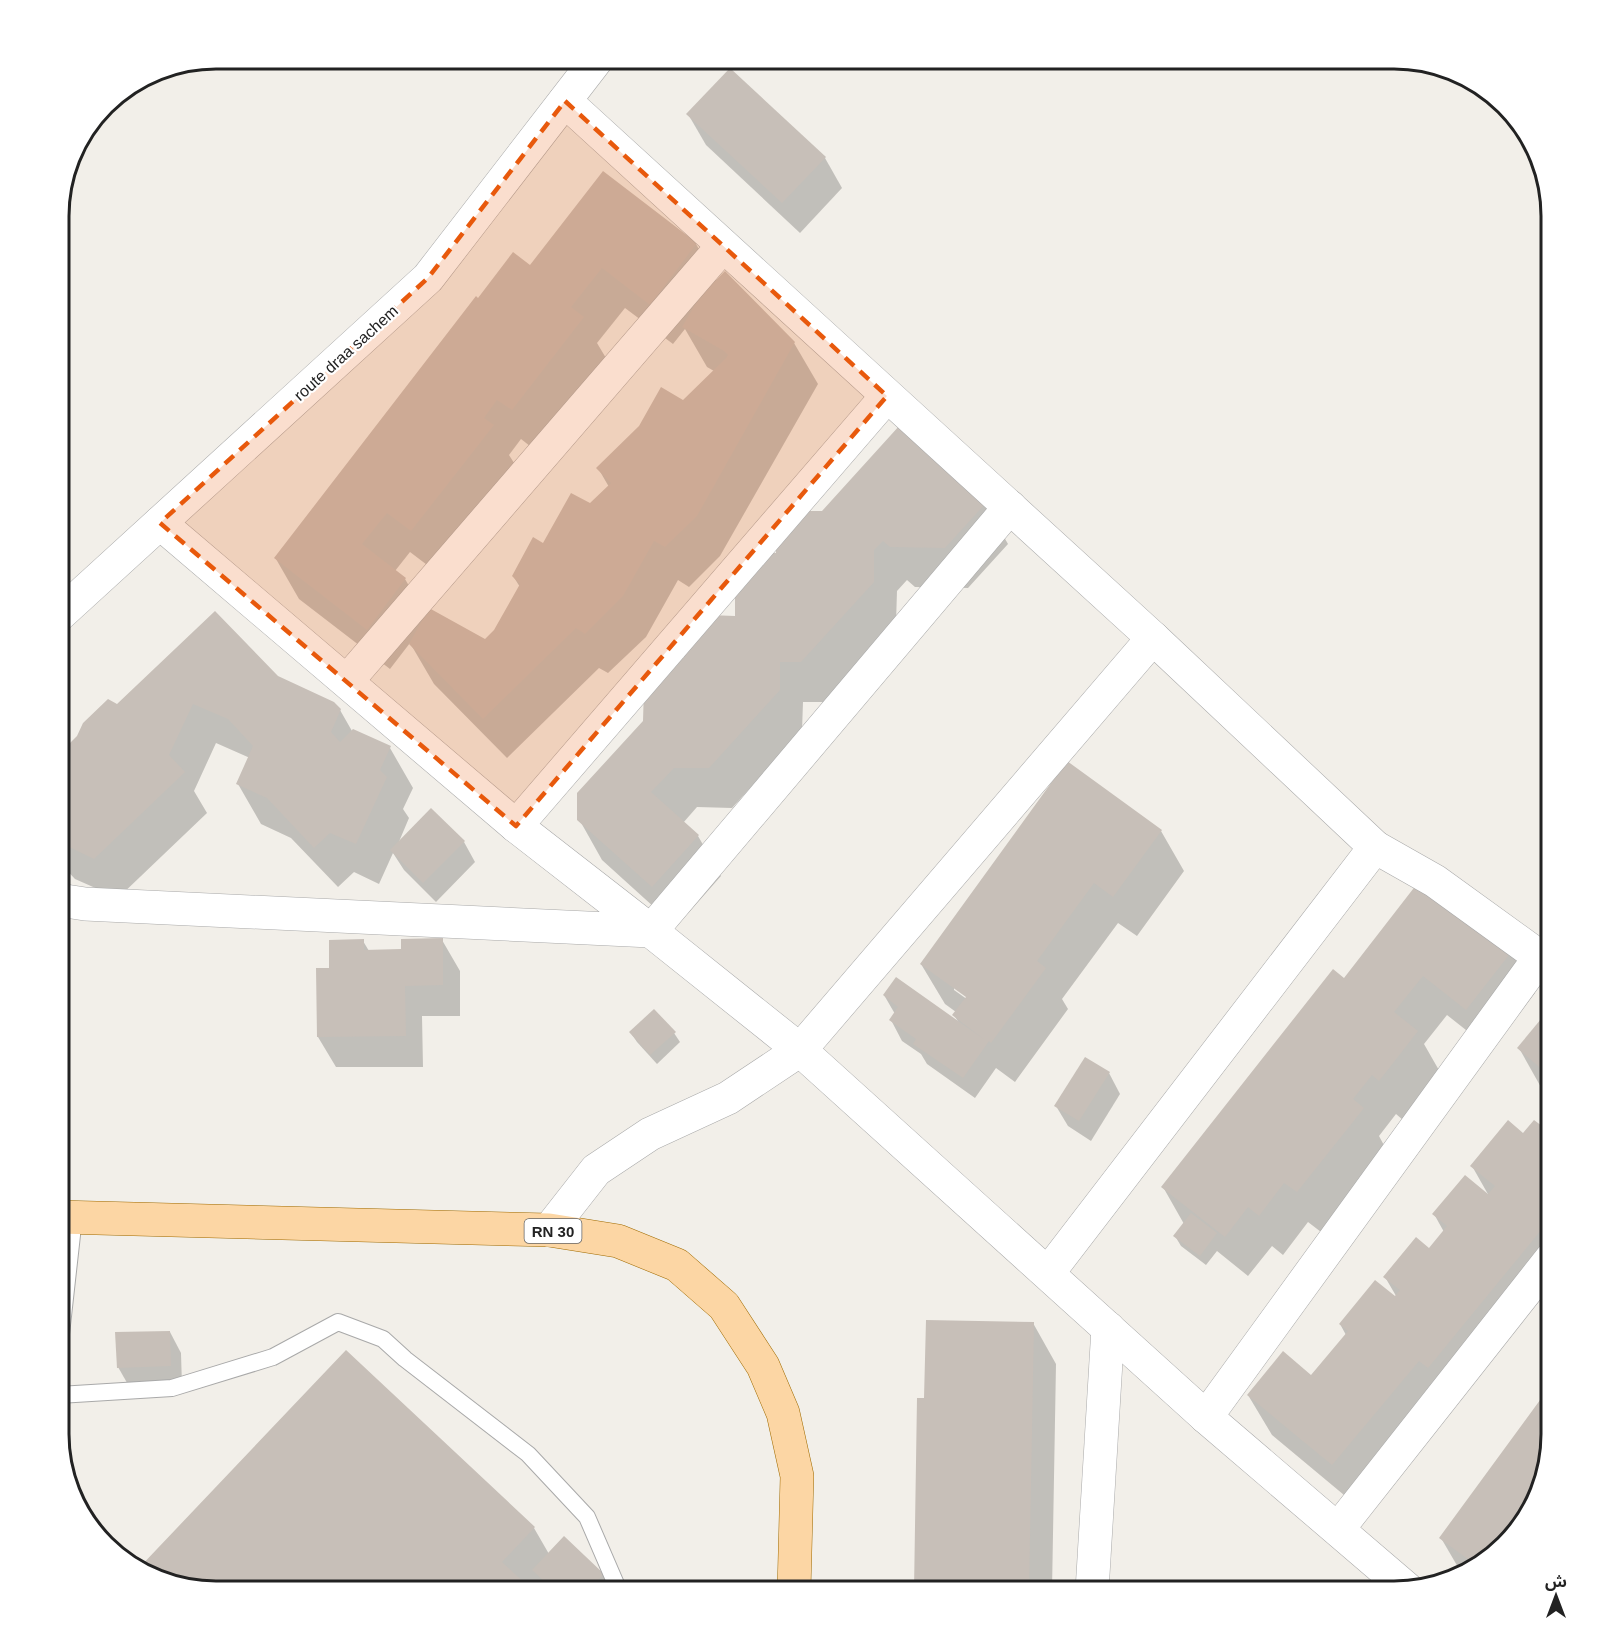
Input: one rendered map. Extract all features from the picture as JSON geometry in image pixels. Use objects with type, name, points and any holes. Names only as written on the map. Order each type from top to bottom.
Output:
[{"type":"main road","name":"RN 30","points":[[69,1217],[549,1230],[618,1241],[676,1265],[724,1306],[763,1366],[783,1413],[797,1476],[794,1581]]},
{"type":"street","name":"route draa sachem","points":[[69,606],[428,278],[589,69]]},
{"type":"street","points":[[565,101],[1153,638],[1376,847],[1435,881],[1541,957]]},
{"type":"street","points":[[347,681],[723,246]]},
{"type":"street","points":[[516,826],[887,396]]},
{"type":"street","points":[[651,931],[1010,507]]},
{"type":"street","points":[[160,523],[516,826],[800,1050],[1206,1417],[1398,1581]]},
{"type":"street","points":[[549,1230],[596,1170],[650,1134],[728,1098],[800,1050],[1153,638]]},
{"type":"street","points":[[1048,1273],[1376,847]]},
{"type":"street","points":[[69,902],[651,931]]},
{"type":"street","points":[[1206,1417],[1541,968]]},
{"type":"street","points":[[1338,1529],[1541,1273]]},
{"type":"street","points":[[1093,1581],[1108,1328]]},
{"type":"lane","points":[[69,1394],[172,1388],[273,1357],[338,1322],[383,1340],[528,1454],[587,1517],[614,1581]]},
{"type":"highlighted area","points":[[565,101],[887,396],[516,826],[160,523],[428,278]]},
{"type":"building","points":[[731,69],[826,157],[782,203],[686,114]]},
{"type":"building","points":[[603,171],[697,243],[650,305],[602,268],[571,307],[584,317],[512,410],[497,400],[484,418],[494,425],[411,531],[387,513],[362,544],[406,578],[367,630],[274,558],[476,296],[478,298],[513,252],[530,265]]},
{"type":"building","points":[[725,271],[795,342],[697,516],[665,547],[654,541],[623,596],[585,634],[576,628],[483,719],[409,644],[429,608],[485,639],[494,630],[520,584],[512,576],[533,537],[543,543],[571,493],[590,503],[611,483],[596,468],[639,426],[661,387],[683,400],[726,358],[728,355],[724,351],[682,327],[700,296]]},
{"type":"building","points":[[900,425],[986,503],[945,548],[890,547],[883,541],[874,550],[874,582],[801,662],[780,662],[780,690],[709,768],[674,768],[651,792],[699,835],[652,887],[577,820],[577,793],[643,721],[644,688],[671,658],[684,658],[684,644],[709,615],[735,616],[735,586],[765,553],[776,553],[776,538],[801,511],[822,511]]},
{"type":"building","points":[[215,611],[278,676],[334,702],[341,709],[331,732],[340,742],[353,729],[391,746],[380,770],[387,777],[356,844],[330,833],[314,848],[267,798],[236,784],[253,746],[228,719],[193,704],[169,755],[185,772],[94,859],[69,847],[69,744],[77,736],[83,723],[108,699],[117,704]]},
{"type":"building","points":[[1067,761],[1162,830],[1113,897],[1094,883],[1037,961],[1046,968],[963,1078],[913,1044],[916,1039],[889,1020],[898,1007],[883,995],[896,977],[985,1040],[952,1015],[966,997],[920,964]]},
{"type":"building","points":[[431,808],[465,841],[423,883],[390,850]]},
{"type":"building","points":[[1420,880],[1512,951],[1466,1010],[1423,976],[1394,1012],[1418,1031],[1379,1081],[1372,1075],[1353,1099],[1364,1108],[1297,1192],[1284,1183],[1259,1216],[1248,1207],[1225,1237],[1161,1187],[1333,969],[1344,978]]},
{"type":"building","points":[[443,938],[443,985],[405,986],[406,1036],[317,1037],[316,968],[329,968],[329,940],[364,939],[364,950],[401,949],[401,939]]},
{"type":"building","points":[[654,1009],[676,1032],[650,1055],[629,1032]]},
{"type":"building","points":[[1541,1019],[1541,1068],[1517,1048]]},
{"type":"building","points":[[1085,1057],[1110,1072],[1079,1121],[1054,1106]]},
{"type":"building","points":[[1508,1120],[1523,1133],[1534,1120],[1541,1125],[1541,1230],[1428,1368],[1419,1361],[1332,1465],[1247,1395],[1283,1351],[1311,1375],[1348,1331],[1339,1324],[1375,1280],[1395,1296],[1400,1290],[1383,1277],[1416,1237],[1429,1248],[1447,1226],[1432,1214],[1465,1175],[1488,1194],[1495,1186],[1470,1166]]},
{"type":"building","points":[[1191,1213],[1217,1233],[1200,1256],[1173,1236]]},
{"type":"building","points":[[926,1320],[1034,1322],[1029,1581],[914,1581],[917,1398],[924,1398]]},
{"type":"building","points":[[170,1331],[171,1366],[117,1368],[115,1332]]},
{"type":"building","points":[[346,1350],[535,1527],[502,1562],[522,1581],[207,1581],[169,1573],[145,1562]]},
{"type":"building","points":[[1541,1399],[1540,1453],[1536,1472],[1526,1499],[1511,1523],[1498,1538],[1469,1560],[1439,1538]]},
{"type":"building","points":[[564,1536],[604,1574],[597,1581],[544,1581],[532,1570]]}]
